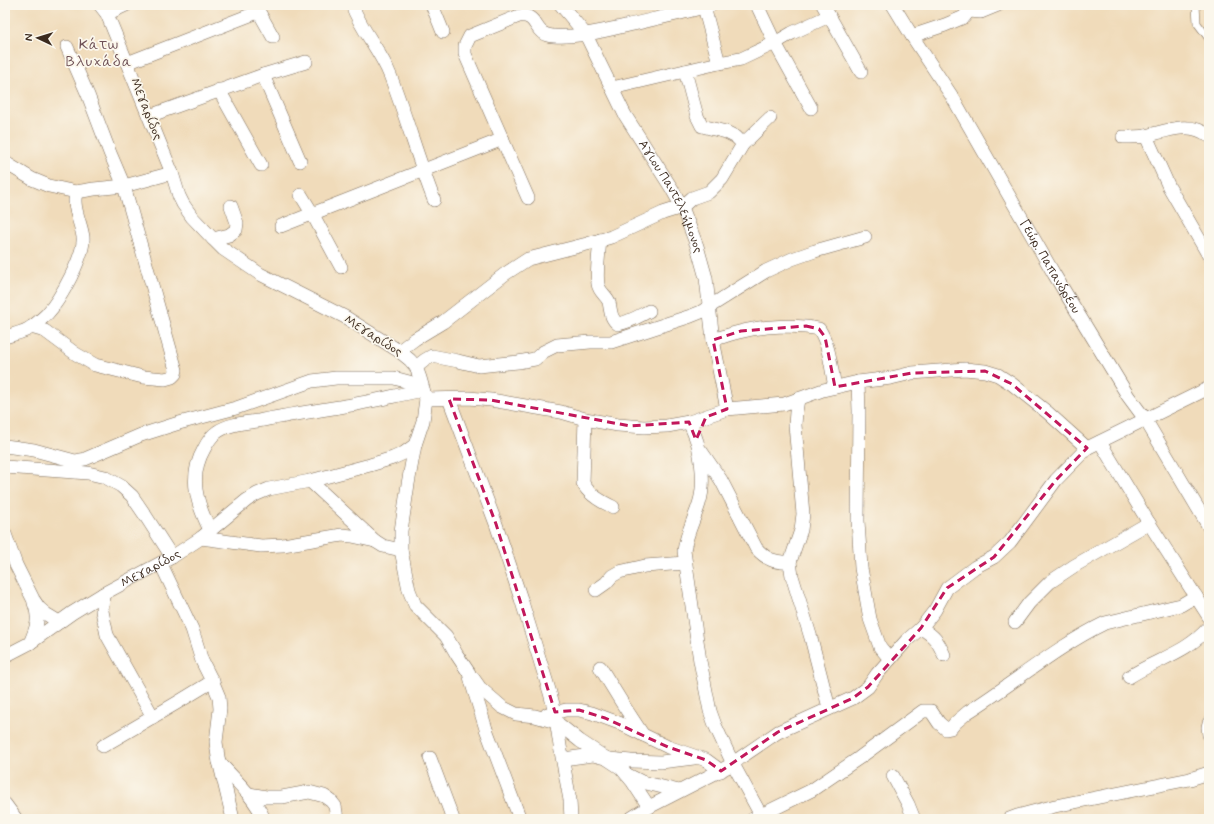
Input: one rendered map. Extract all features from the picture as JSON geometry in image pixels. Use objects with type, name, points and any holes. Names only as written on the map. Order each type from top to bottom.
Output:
[{"type":"street","points":[[104,10],[126,5]]},
{"type":"street","points":[[352,5],[364,30],[378,51],[390,74],[434,200]]},
{"type":"street","points":[[432,5],[443,32]]},
{"type":"street","name":"Αγιου Παντελεήμονος","points":[[561,5],[586,35],[625,115],[682,207],[697,246],[706,278],[708,307],[713,340],[727,409]]},
{"type":"street","points":[[757,5],[775,43],[811,108]]},
{"type":"street","name":"Γεώρ. Παπανδρέου","points":[[893,5],[953,98],[1054,274],[1128,396],[1145,419],[1209,526]]},
{"type":"street","points":[[912,36],[958,20],[964,17],[971,8],[981,12],[998,5]]},
{"type":"street","points":[[528,198],[464,54],[465,46],[470,36],[519,16],[526,15],[530,17],[542,34],[552,36],[586,35],[703,6],[719,63]]},
{"type":"street","points":[[127,63],[257,9],[273,37]]},
{"type":"street","name":"Μεγαρίδος","points":[[5,656],[30,643],[72,613],[103,594],[167,560],[206,534],[247,500],[257,494],[269,489],[310,481],[393,458],[404,453],[415,445],[423,421],[424,395],[416,368],[410,360],[399,351],[345,317],[260,274],[237,259],[213,239],[192,217],[179,196],[172,173],[104,10]]},
{"type":"street","points":[[612,88],[741,59],[775,43],[826,10],[861,72]]},
{"type":"street","points":[[32,327],[45,331],[76,354],[95,365],[143,377],[166,379],[175,374],[176,370],[124,186],[88,95],[67,47]]},
{"type":"street","points":[[149,116],[219,90],[306,62]]},
{"type":"street","points":[[685,71],[697,116],[702,126],[736,136],[742,144]]},
{"type":"street","points":[[263,75],[300,161]]},
{"type":"street","points":[[219,90],[261,165]]},
{"type":"street","points":[[399,351],[415,339],[443,322],[505,274],[528,259],[611,237],[663,213],[682,207],[692,198],[709,192],[722,179],[742,144],[770,118]]},
{"type":"street","points":[[1124,137],[1146,136],[1183,127],[1193,128],[1209,136]]},
{"type":"street","points":[[1146,136],[1170,187],[1209,256]]},
{"type":"street","points":[[281,226],[502,139]]},
{"type":"street","points":[[5,162],[32,179],[49,186],[76,192],[124,186],[172,173]]},
{"type":"street","points":[[5,338],[32,327],[48,313],[78,261],[83,238],[76,209],[76,192]]},
{"type":"street","points":[[300,195],[312,213],[341,267]]},
{"type":"street","points":[[213,239],[229,235],[236,230],[237,223],[231,206]]},
{"type":"street","points":[[416,368],[432,356],[479,366],[534,359],[543,352],[557,345],[611,342],[701,312],[766,271],[792,259],[866,237]]},
{"type":"street","points":[[600,240],[598,285],[608,300],[611,316],[614,321],[618,324],[623,324],[649,311]]},
{"type":"street","points":[[713,340],[741,332],[765,328],[806,326],[819,329],[825,337],[835,388]]},
{"type":"street","points":[[374,541],[342,535],[308,541],[262,546],[206,534],[204,517],[196,495],[196,473],[200,457],[209,440],[216,432],[227,427],[299,413],[424,395],[449,399],[469,398],[491,400],[561,412],[585,419],[618,425],[644,427],[666,426],[689,422],[727,409],[784,404],[823,390],[858,382],[891,378],[912,373],[939,370],[965,370],[986,371],[998,375],[1047,412],[1087,448]]},
{"type":"street","points":[[5,446],[34,450],[75,460],[85,459],[141,435],[236,408],[312,380],[336,378],[394,378],[409,382],[424,395]]},
{"type":"street","points":[[858,382],[858,521],[861,568],[870,619],[880,647],[890,659]]},
{"type":"street","points":[[630,819],[649,807],[733,764],[778,732],[853,698],[868,687],[876,674],[906,640],[921,628],[936,610],[947,588],[975,567],[994,557],[1010,542],[1056,480],[1087,448],[1209,388]]},
{"type":"street","points":[[449,399],[496,524],[550,693],[556,717],[570,800],[571,819]]},
{"type":"street","points":[[798,399],[795,426],[803,514],[801,530],[790,562],[792,576],[811,638],[829,708]]},
{"type":"street","points":[[706,417],[697,444],[721,480],[756,548],[764,557],[771,560],[790,562]]},
{"type":"street","points":[[585,419],[583,483],[585,487],[595,496],[604,503],[613,507]]},
{"type":"street","points":[[689,422],[697,444],[701,466],[702,484],[699,502],[685,540],[684,551],[700,661],[710,711],[715,725],[759,818],[824,782],[922,711],[931,711],[939,723],[946,729],[951,728],[968,712],[1095,628],[1106,623],[1202,599]]},
{"type":"street","points":[[1100,442],[1149,523],[1202,599],[1209,617]]},
{"type":"street","points":[[415,445],[401,531],[401,550],[409,590],[415,605],[446,636],[480,688],[502,707],[516,714],[556,717],[566,710],[579,710],[592,713],[619,723],[668,747],[706,760],[721,771]]},
{"type":"street","points":[[5,467],[88,473],[105,477],[121,486],[132,496],[145,515],[167,560],[202,661],[213,681],[219,698],[220,708],[216,742],[219,762],[233,819]]},
{"type":"street","points":[[310,481],[374,541],[382,546],[401,550]]},
{"type":"street","points":[[1015,622],[1029,602],[1050,582],[1074,566],[1149,523]]},
{"type":"street","points":[[5,534],[16,565],[38,612],[38,622],[30,643]]},
{"type":"street","points":[[596,590],[606,584],[612,576],[619,572],[645,566],[685,563]]},
{"type":"street","points":[[103,594],[102,611],[107,635],[153,716]]},
{"type":"street","points":[[33,599],[39,608],[59,622]]},
{"type":"street","points":[[1129,676],[1186,648],[1209,627]]},
{"type":"street","points":[[921,628],[930,633],[938,642],[944,655]]},
{"type":"street","points":[[600,667],[644,736]]},
{"type":"street","points":[[469,673],[486,729],[520,819]]},
{"type":"street","points":[[103,746],[213,681]]},
{"type":"street","points":[[556,717],[580,741],[621,768],[627,774],[649,807]]},
{"type":"street","points":[[1209,723],[1209,735]]},
{"type":"street","points":[[562,759],[593,755],[609,759],[661,762],[698,758]]},
{"type":"street","points":[[430,758],[453,819]]},
{"type":"street","points":[[219,762],[249,794],[264,819]]},
{"type":"street","points":[[1009,819],[1055,806],[1209,773]]},
{"type":"street","points":[[627,774],[642,782],[679,791]]},
{"type":"street","points":[[893,776],[914,819]]},
{"type":"street","points":[[249,794],[266,797],[282,797],[309,792],[324,796],[335,806],[337,819]]},
{"type":"lane","points":[[1196,5],[1198,23],[1209,39]]},
{"type":"highlighted area","points":[[806,326],[819,329],[825,337],[835,387],[912,373],[985,371],[1012,384],[1087,448],[1056,480],[994,557],[947,588],[921,628],[868,687],[853,698],[778,732],[721,771],[706,760],[668,747],[605,718],[579,710],[555,712],[496,524],[449,399],[491,400],[630,426],[689,422],[696,440],[706,417],[727,409],[713,340],[741,331]]},
{"type":"district","name":"Κάτω Βλυχάδα","points":[[99,54]]}]
